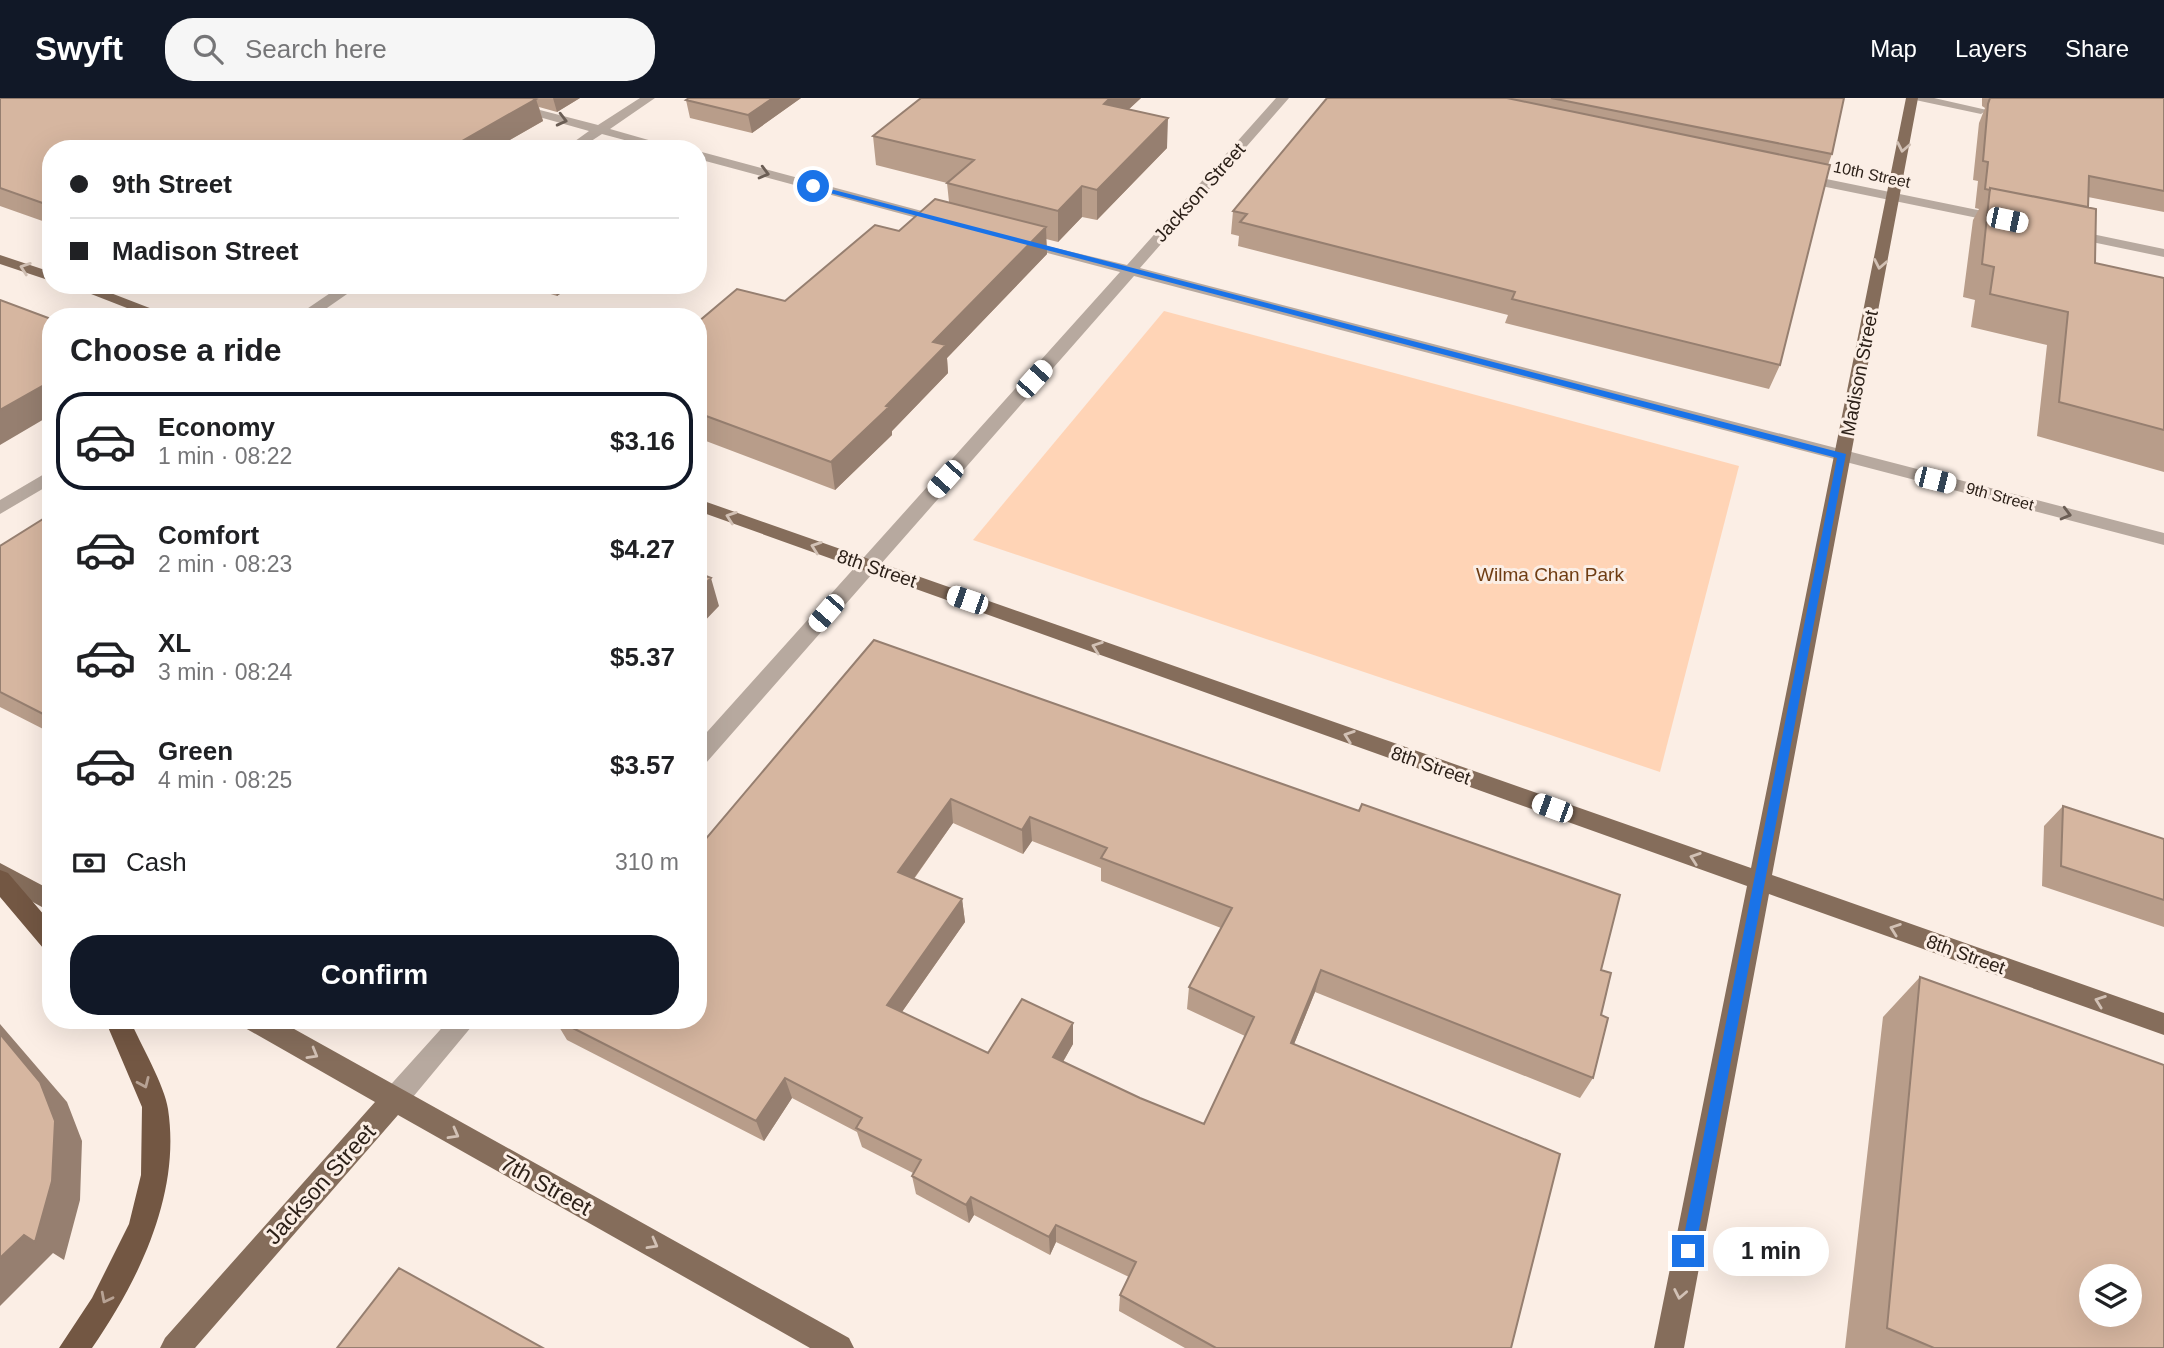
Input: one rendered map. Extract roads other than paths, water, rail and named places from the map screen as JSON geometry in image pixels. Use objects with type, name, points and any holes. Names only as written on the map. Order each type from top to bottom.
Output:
[{"type":"highway","points":[[0,880],[42,930]]},
{"type":"highway","points":[[74,1348],[102,1308],[142,1228],[155,1175],[155,1107],[121,1029]]},
{"type":"main road","name":"Madison Street","points":[[1670,1348],[1912,98]]},
{"type":"main road","points":[[0,259],[42,274]]},
{"type":"main road","points":[[100,294],[140,308]]},
{"type":"main road","name":"8th Street","points":[[707,508],[2164,1024]]},
{"type":"main road","points":[[0,873],[42,897]]},
{"type":"main road","name":"7th Street","points":[[270,1029],[839,1348]]},
{"type":"main road","name":"Jackson Street","points":[[175,1348],[394,1100]]},
{"type":"street","points":[[478,98],[641,140]]},
{"type":"street","points":[[584,140],[649,98]]},
{"type":"street","name":"Jackson Street","points":[[707,748],[1283,98]]},
{"type":"street","points":[[1912,98],[1981,110]]},
{"type":"street","points":[[707,157],[957,225]]},
{"type":"street","name":"10th Street","points":[[1781,173],[2020,223]]},
{"type":"street","points":[[2059,231],[2164,253]]},
{"type":"street","name":"9th Street","points":[[997,235],[2164,539]]},
{"type":"street","points":[[317,308],[339,294]]},
{"type":"street","points":[[0,509],[42,482]]},
{"type":"street","name":"Jackson Street","points":[[394,1100],[457,1029]]},
{"type":"park label","name":"Wilma Chan Park","points":[[1550,574]]}]
